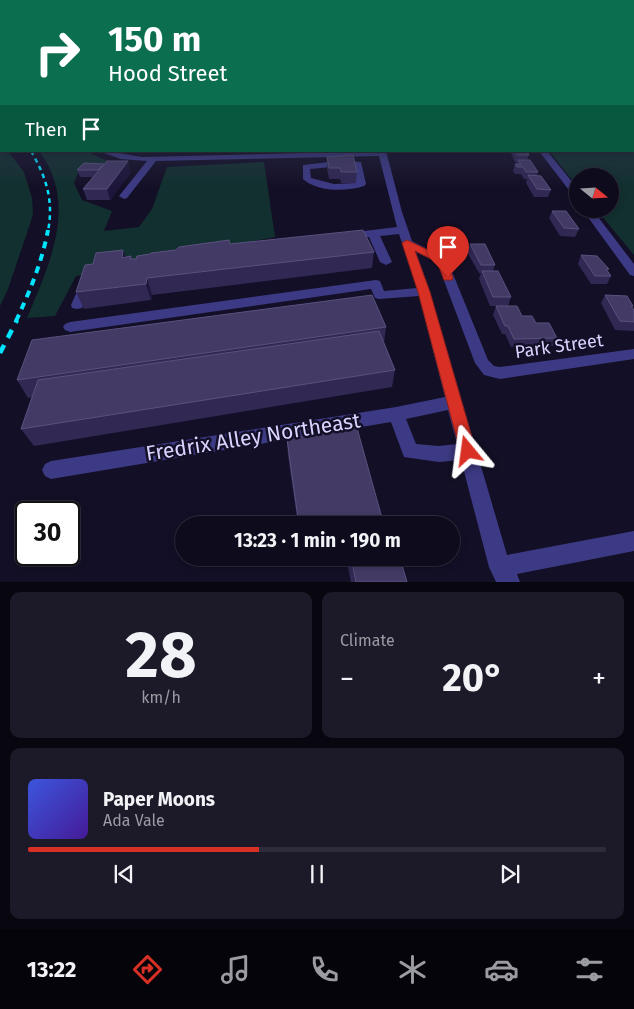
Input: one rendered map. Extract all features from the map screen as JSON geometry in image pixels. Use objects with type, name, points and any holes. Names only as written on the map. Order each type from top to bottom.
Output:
[{"type":"street","points":[[105,152],[122,157],[153,159],[220,154],[343,158],[358,164],[360,184],[356,186],[335,186],[307,180],[306,167],[343,158],[383,152],[403,230],[424,292],[504,574],[634,541]]},
{"type":"street","points":[[544,152],[569,184]]},
{"type":"street","points":[[124,196],[153,159]]},
{"type":"street","points":[[594,218],[634,272]]},
{"type":"street","points":[[332,238],[403,230]]},
{"type":"street","points":[[373,233],[386,262]]},
{"type":"street","points":[[435,242],[441,260]]},
{"type":"street","points":[[407,243],[441,260]]},
{"type":"street","name":"Park Street","points":[[441,260],[482,363],[489,371],[500,373],[634,354]]},
{"type":"street","points":[[77,306],[90,276]]},
{"type":"street","points":[[70,327],[376,284],[379,295],[424,292]]},
{"type":"street","name":"Fredrix Alley Northeast","points":[[51,470],[396,414],[454,402]]},
{"type":"street","points":[[396,414],[410,451],[439,454],[468,451]]},
{"type":"green space","points":[[0,152],[9,152],[24,172],[32,198],[33,215],[8,289],[0,306]]},
{"type":"green space","points":[[40,152],[91,152],[110,162],[79,171],[74,183],[82,200],[112,211],[104,231],[139,227],[152,209],[167,167],[264,162],[275,237],[76,276],[55,316],[27,318],[44,277],[56,234],[59,213],[57,192],[51,171]]},
{"type":"green space","points":[[550,152],[634,152],[634,255],[603,218],[619,218],[619,168],[569,168],[569,176]]},
{"type":"building","points":[[516,152],[528,152],[529,155],[517,155]]},
{"type":"building","points":[[353,155],[357,172],[341,172],[340,168],[329,168],[327,157]]},
{"type":"building","points":[[518,160],[530,160],[538,172],[526,172],[523,167],[517,167],[515,164],[521,164]]},
{"type":"building","points":[[107,161],[128,161],[107,189],[83,189]]},
{"type":"building","points":[[84,163],[104,164],[98,170],[77,170]]},
{"type":"building","points":[[528,175],[541,176],[551,190],[537,189]]},
{"type":"building","points":[[552,211],[566,211],[569,218],[571,218],[579,229],[564,228]]},
{"type":"building","points":[[363,230],[374,252],[147,278],[146,284],[76,292],[85,265],[93,264],[96,253],[123,250],[122,258],[131,256],[130,259],[136,259],[137,256],[176,250],[179,247],[229,240],[230,244]]},
{"type":"building","points":[[470,244],[485,244],[495,265],[481,265]]},
{"type":"building","points":[[581,255],[597,256],[609,269],[606,269],[611,276],[595,276]]},
{"type":"building","points":[[482,271],[498,271],[511,297],[493,297]]},
{"type":"building","points":[[372,295],[386,327],[17,380],[32,340]]},
{"type":"building","points":[[605,295],[627,296],[633,306],[631,306],[634,310],[634,322],[620,321]]},
{"type":"building","points":[[496,306],[517,306],[522,316],[532,316],[536,323],[549,323],[557,338],[514,339],[508,326],[505,326]]},
{"type":"building","points":[[379,331],[395,370],[21,429],[38,380]]},
{"type":"building","points":[[357,428],[381,516],[298,516],[287,439]]},
{"type":"building","points":[[353,566],[402,566],[407,582],[356,582]]},
{"type":"railway","points":[[32,152],[41,170],[47,189],[50,209],[48,231]]},
{"type":"railway","points":[[16,321],[35,276],[48,230]]},
{"type":"railway","points":[[0,353],[17,320]]},
{"type":"route","points":[[448,277],[441,260],[407,243],[424,292],[468,451]]}]
